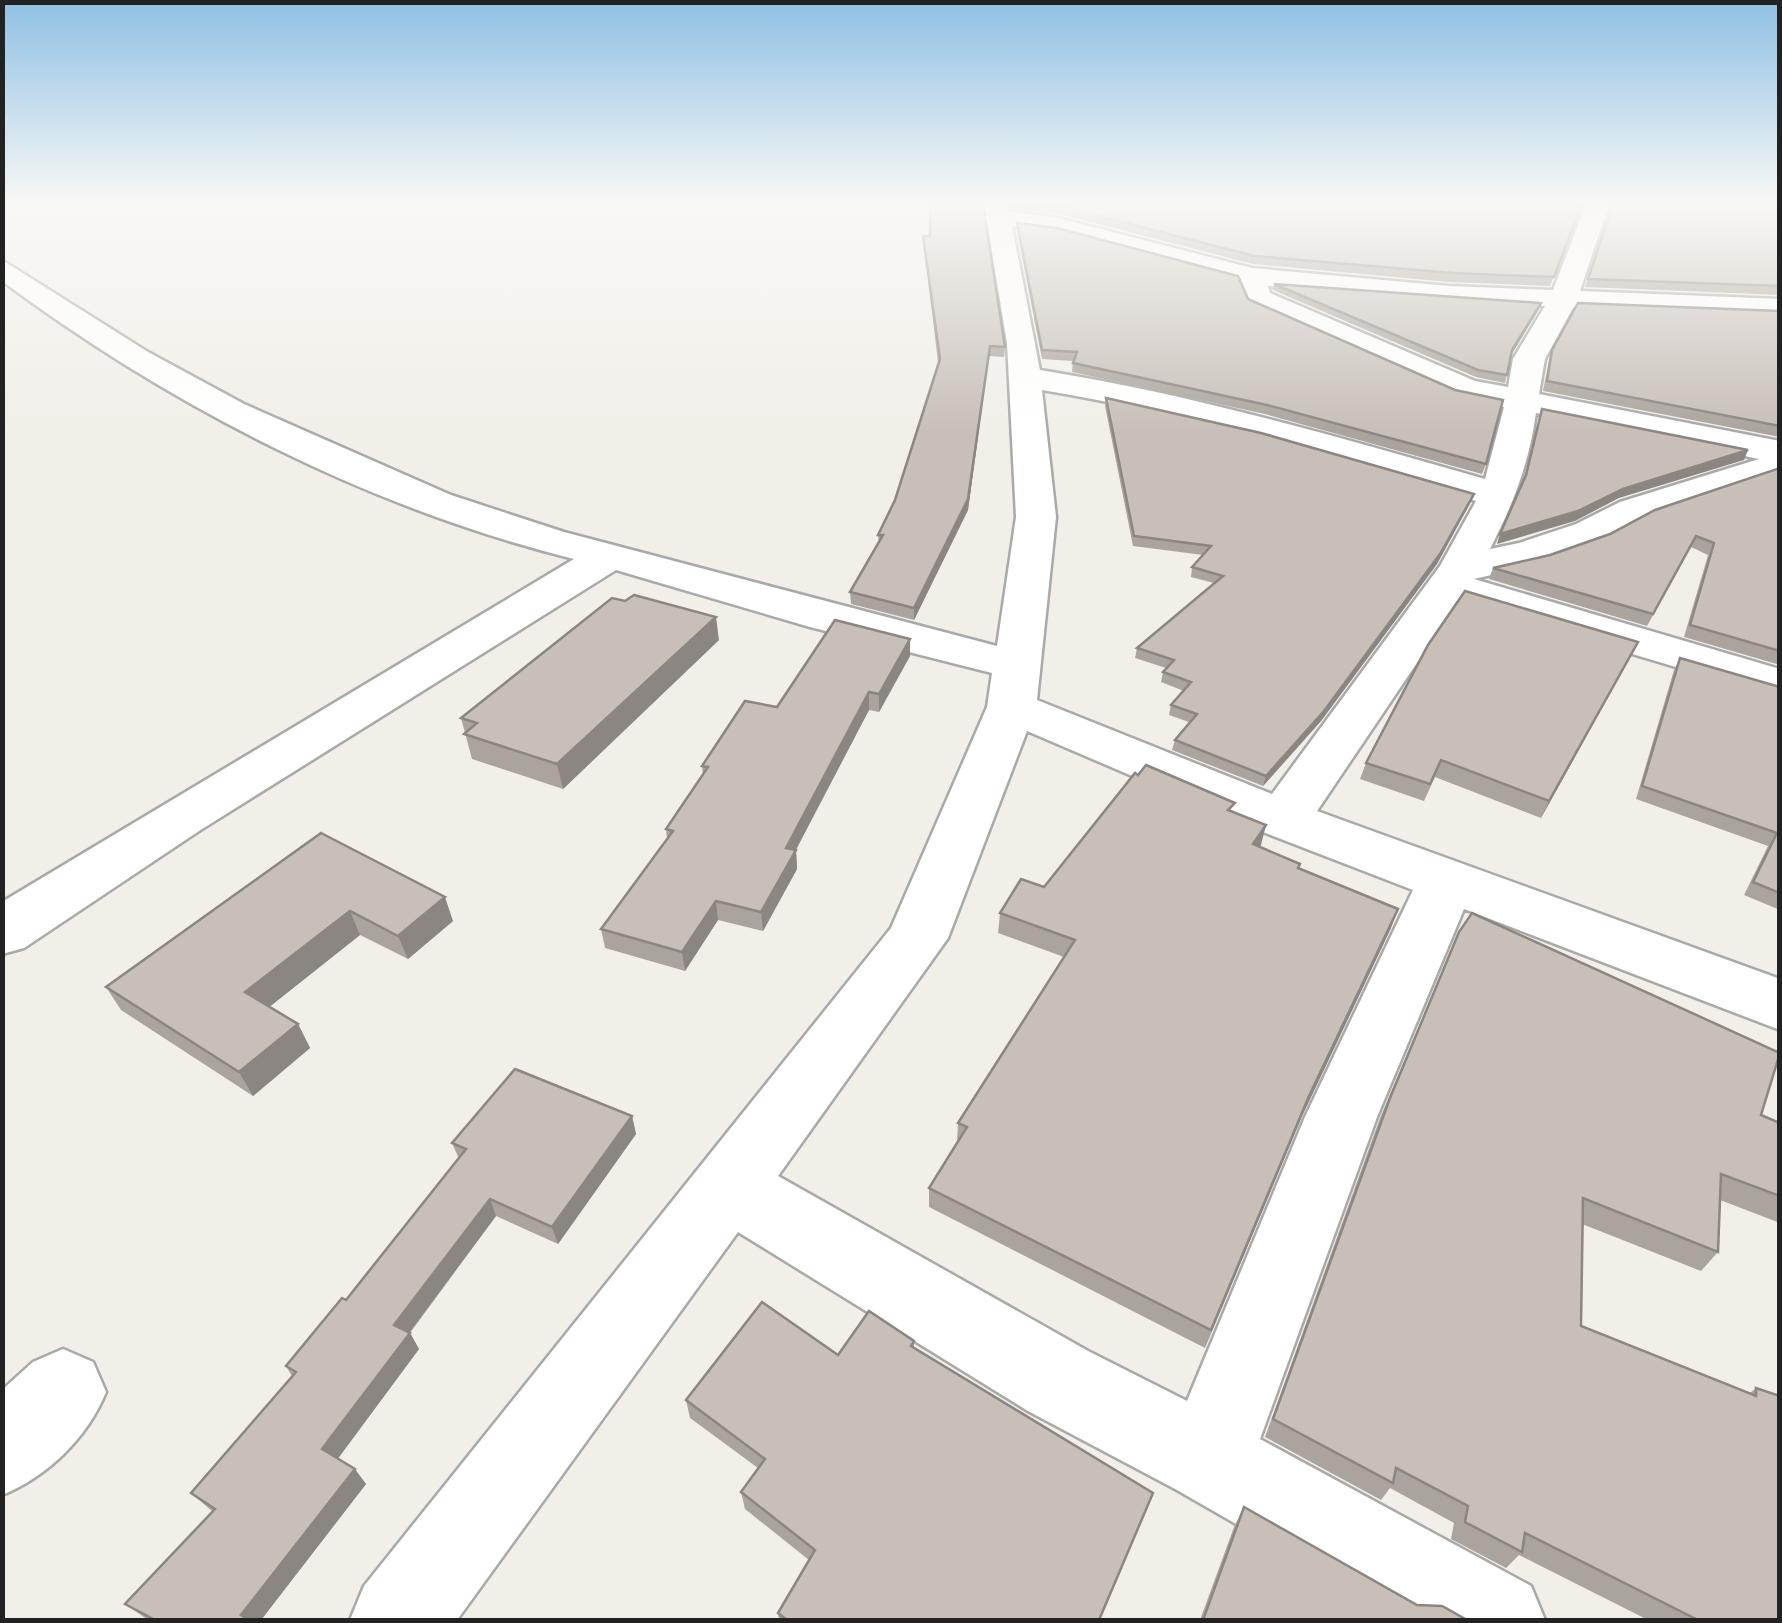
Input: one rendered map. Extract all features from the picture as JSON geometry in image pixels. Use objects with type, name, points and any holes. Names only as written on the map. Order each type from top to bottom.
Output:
[{"type":"street","points":[[18,280],[102,340],[277,434],[482,521],[547,544],[611,556],[826,617],[1015,686],[1283,819],[1780,1005]]},
{"type":"street","points":[[398,1620],[916,938],[1015,686],[1036,517],[1025,376],[1008,280]]},
{"type":"street","points":[[1252,280],[1258,298],[1271,307],[1346,334],[1466,389],[1780,452]]},
{"type":"street","points":[[1276,280],[1780,308]]},
{"type":"street","points":[[1283,819],[1453,577],[1498,496],[1511,459],[1518,401],[1530,359],[1571,280]]},
{"type":"street","points":[[1025,376],[1105,390],[1347,451],[1498,496]]},
{"type":"street","points":[[1453,577],[1590,533],[1634,510],[1780,464]]},
{"type":"street","points":[[2,932],[195,808],[611,556]]},
{"type":"street","points":[[1453,577],[1780,684]]},
{"type":"street","points":[[1208,1458],[1341,1116],[1446,882]]},
{"type":"street","points":[[730,1186],[1058,1382],[1208,1458],[1498,1620]]},
{"type":"street","points":[[2,1451],[63,1392]]},
{"type":"building","points":[[929,280],[995,280],[1005,347],[990,346],[968,499],[914,608],[850,592],[883,535],[878,535],[895,500],[940,359]]},
{"type":"building","points":[[1028,280],[1240,280],[1248,299],[1455,390],[1503,400],[1486,464],[1267,405],[1073,363],[1077,352],[1042,350]]},
{"type":"building","points":[[1608,280],[1780,280],[1780,286]]},
{"type":"building","points":[[1274,284],[1541,303],[1512,350],[1507,375],[1478,370]]},
{"type":"building","points":[[1578,303],[1780,311],[1780,426],[1547,381],[1552,350]]},
{"type":"building","points":[[1106,398],[1261,433],[1474,494],[1440,554],[1324,711],[1266,776],[1175,740],[1197,714],[1171,705],[1191,682],[1163,672],[1174,660],[1137,648],[1223,576],[1192,567],[1211,546],[1134,536]]},
{"type":"building","points":[[1542,409],[1748,450],[1623,489],[1578,511],[1500,534],[1526,475]]},
{"type":"building","points":[[1780,468],[1780,651],[1690,625],[1714,543],[1696,536],[1653,614],[1493,568],[1550,555],[1610,534],[1655,510]]},
{"type":"building","points":[[1465,591],[1638,642],[1549,801],[1441,760],[1430,784],[1366,763],[1428,645]]},
{"type":"building","points":[[634,595],[716,617],[557,764],[464,734],[477,723],[461,718],[612,598],[625,601]]},
{"type":"building","points":[[835,620],[910,639],[879,694],[869,692],[786,848],[796,850],[761,912],[716,901],[682,952],[601,929],[673,831],[666,829],[708,767],[702,766],[745,701],[777,707]]},
{"type":"building","points":[[1680,658],[1780,687],[1780,893],[1753,882],[1777,833],[1642,786]]},
{"type":"building","points":[[1146,765],[1235,803],[1228,810],[1266,825],[1253,844],[1300,864],[1298,868],[1398,909],[1309,1096],[1211,1330],[929,1188],[967,1127],[958,1123],[1075,940],[1000,913],[1021,879],[1044,887],[1135,773],[1138,775]]},
{"type":"building","points":[[321,833],[445,897],[398,936],[350,911],[245,992],[298,1024],[239,1072],[106,987]]},
{"type":"building","points":[[1472,913],[1780,1053],[1761,1115],[1780,1123],[1780,1196],[1721,1174],[1718,1252],[1583,1198],[1581,1326],[1756,1396],[1756,1388],[1780,1396],[1780,1620],[1698,1620],[1525,1533],[1522,1552],[1465,1522],[1468,1506],[1396,1468],[1393,1483],[1273,1419],[1390,1098],[1459,932]]},
{"type":"building","points":[[515,1069],[632,1116],[552,1227],[490,1199],[394,1325],[410,1333],[322,1449],[355,1469],[241,1615],[246,1620],[155,1620],[125,1604],[215,1509],[191,1493],[296,1372],[286,1366],[342,1298],[346,1300],[466,1149],[452,1143]]},
{"type":"building","points":[[762,1302],[838,1355],[869,1311],[914,1341],[911,1346],[1153,1493],[1099,1620],[787,1620],[778,1613],[815,1550],[741,1492],[765,1459],[686,1400]]},
{"type":"building","points":[[1244,1507],[1417,1605],[1442,1606],[1467,1620],[1203,1620]]}]
